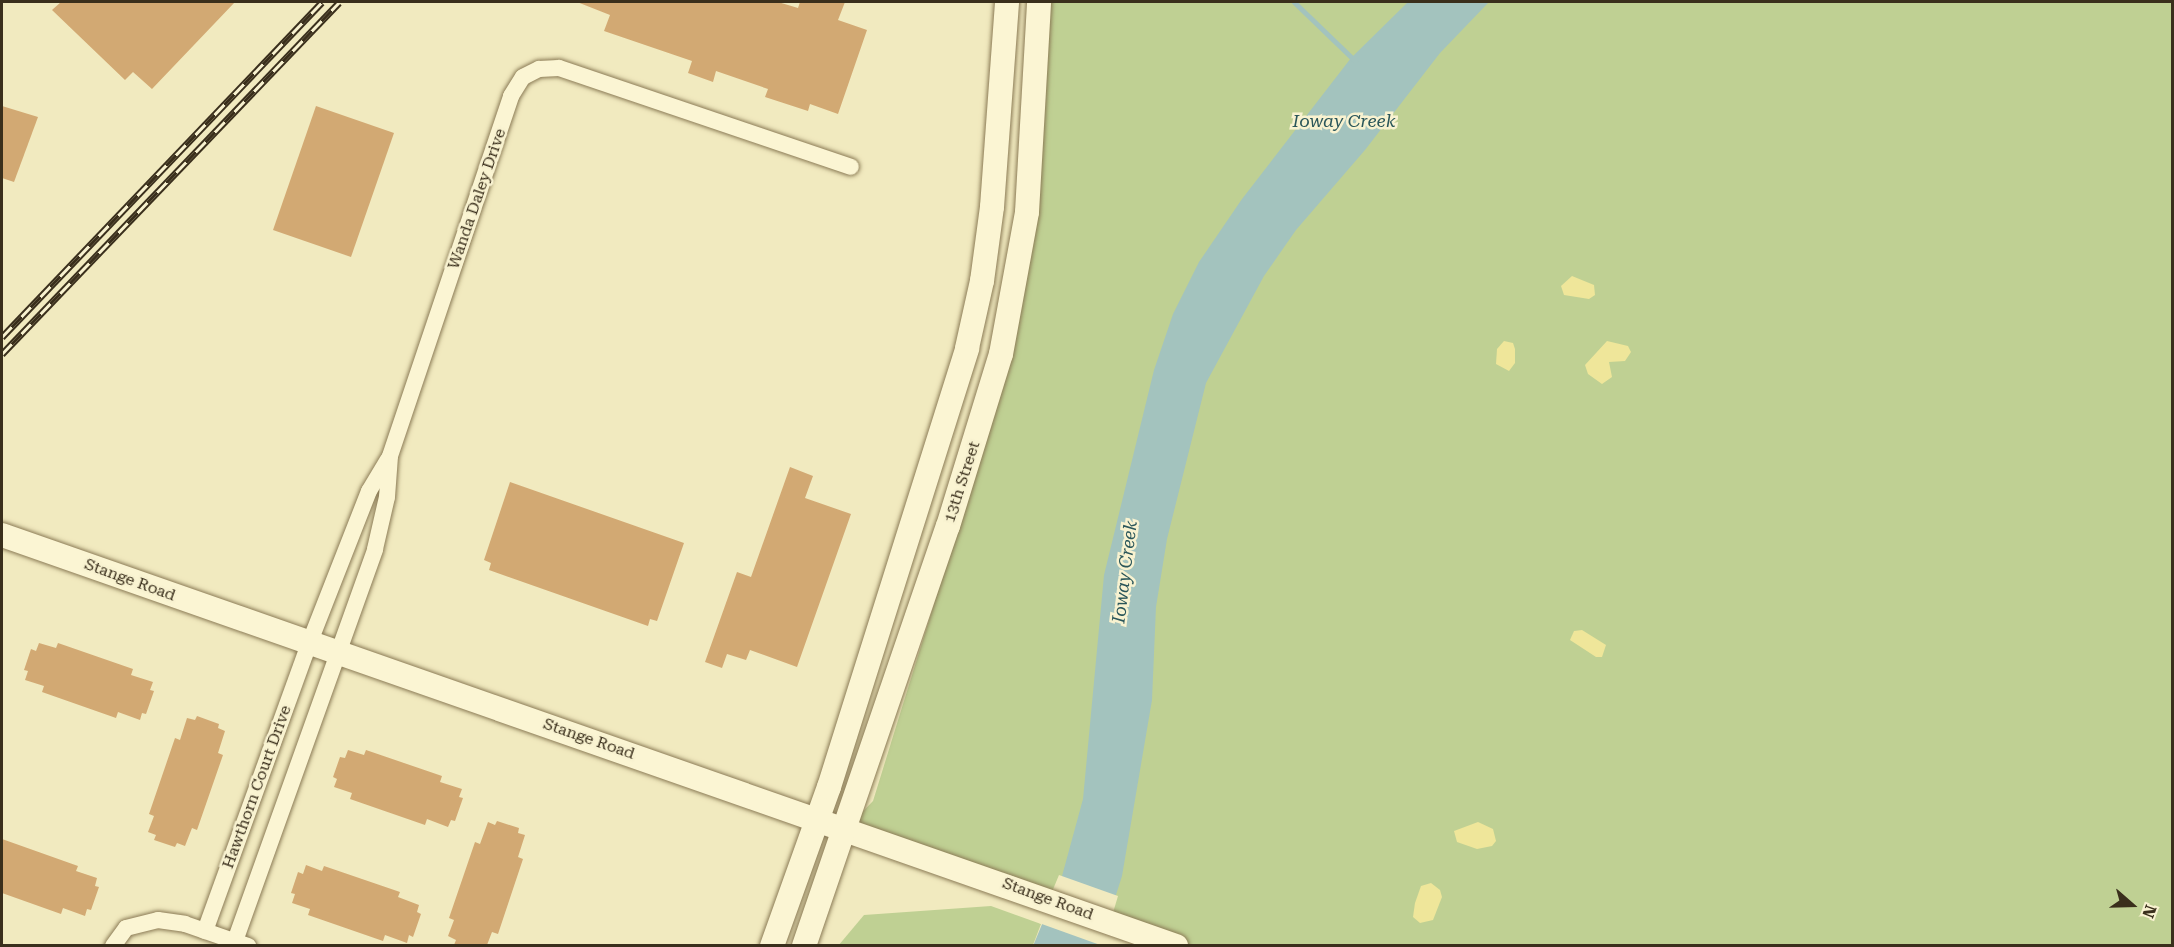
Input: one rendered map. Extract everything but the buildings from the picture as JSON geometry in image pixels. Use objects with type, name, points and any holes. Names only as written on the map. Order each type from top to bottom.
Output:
[{"type":"main road","name":"13th Street","points":[[772,945],[818,818],[967,348],[982,281],[992,207],[1006,2]]},
{"type":"main road","name":"13th Street","points":[[804,945],[847,828],[948,526],[1001,354],[1027,212],[1039,2]]},
{"type":"main road","name":"Stange Road","points":[[2,535],[309,644],[847,828],[1176,945]]},
{"type":"street","name":"Wanda Daley Drive","points":[[338,654],[375,549],[387,497],[390,456],[511,96],[523,77],[539,69],[559,68],[851,167]]},
{"type":"street","name":"Hawthorn Court Drive","points":[[204,931],[309,644],[369,491],[390,456]]},
{"type":"street","name":"Hawthorn Court Drive","points":[[112,945],[126,928],[140,921],[176,922],[242,943],[338,654]]},
{"type":"green space","points":[[1050,2],[2172,2],[2172,945],[1176,945],[847,828],[873,801],[1009,362],[1035,224]]},
{"type":"green space","points":[[991,906],[1041,924],[1033,945],[838,946],[864,915]]},
{"type":"sand","points":[[1572,276],[1594,285],[1595,295],[1589,299],[1564,295],[1561,286]]},
{"type":"sand","points":[[1504,341],[1513,343],[1515,349],[1515,363],[1509,371],[1496,364],[1497,349]]},
{"type":"sand","points":[[1607,341],[1628,346],[1631,352],[1625,361],[1609,362],[1612,377],[1602,384],[1588,374],[1585,365]]},
{"type":"sand","points":[[1582,630],[1606,645],[1602,657],[1596,657],[1570,640],[1574,631]]},
{"type":"sand","points":[[1478,822],[1493,829],[1496,841],[1492,846],[1477,849],[1457,842],[1454,831]]},
{"type":"sand","points":[[1431,883],[1440,890],[1442,897],[1433,920],[1420,923],[1413,917],[1415,903],[1421,886]]},
{"type":"water","name":"Ioway Creek","points":[[1408,2],[1489,2],[1440,53],[1365,150],[1296,230],[1264,276],[1206,383],[1167,539],[1156,607],[1152,700],[1122,876],[1100,945],[1033,946],[1062,876],[1083,799],[1104,575],[1154,370],[1173,314],[1199,262],[1242,199],[1351,58]]},
{"type":"pier","points":[[1059,875],[1118,896],[1103,946],[1039,923]]},
{"type":"waterway","points":[[1294,2],[1355,61]]},
{"type":"railway","points":[[2,337],[322,2]]},
{"type":"railway","points":[[2,354],[339,2]]}]
